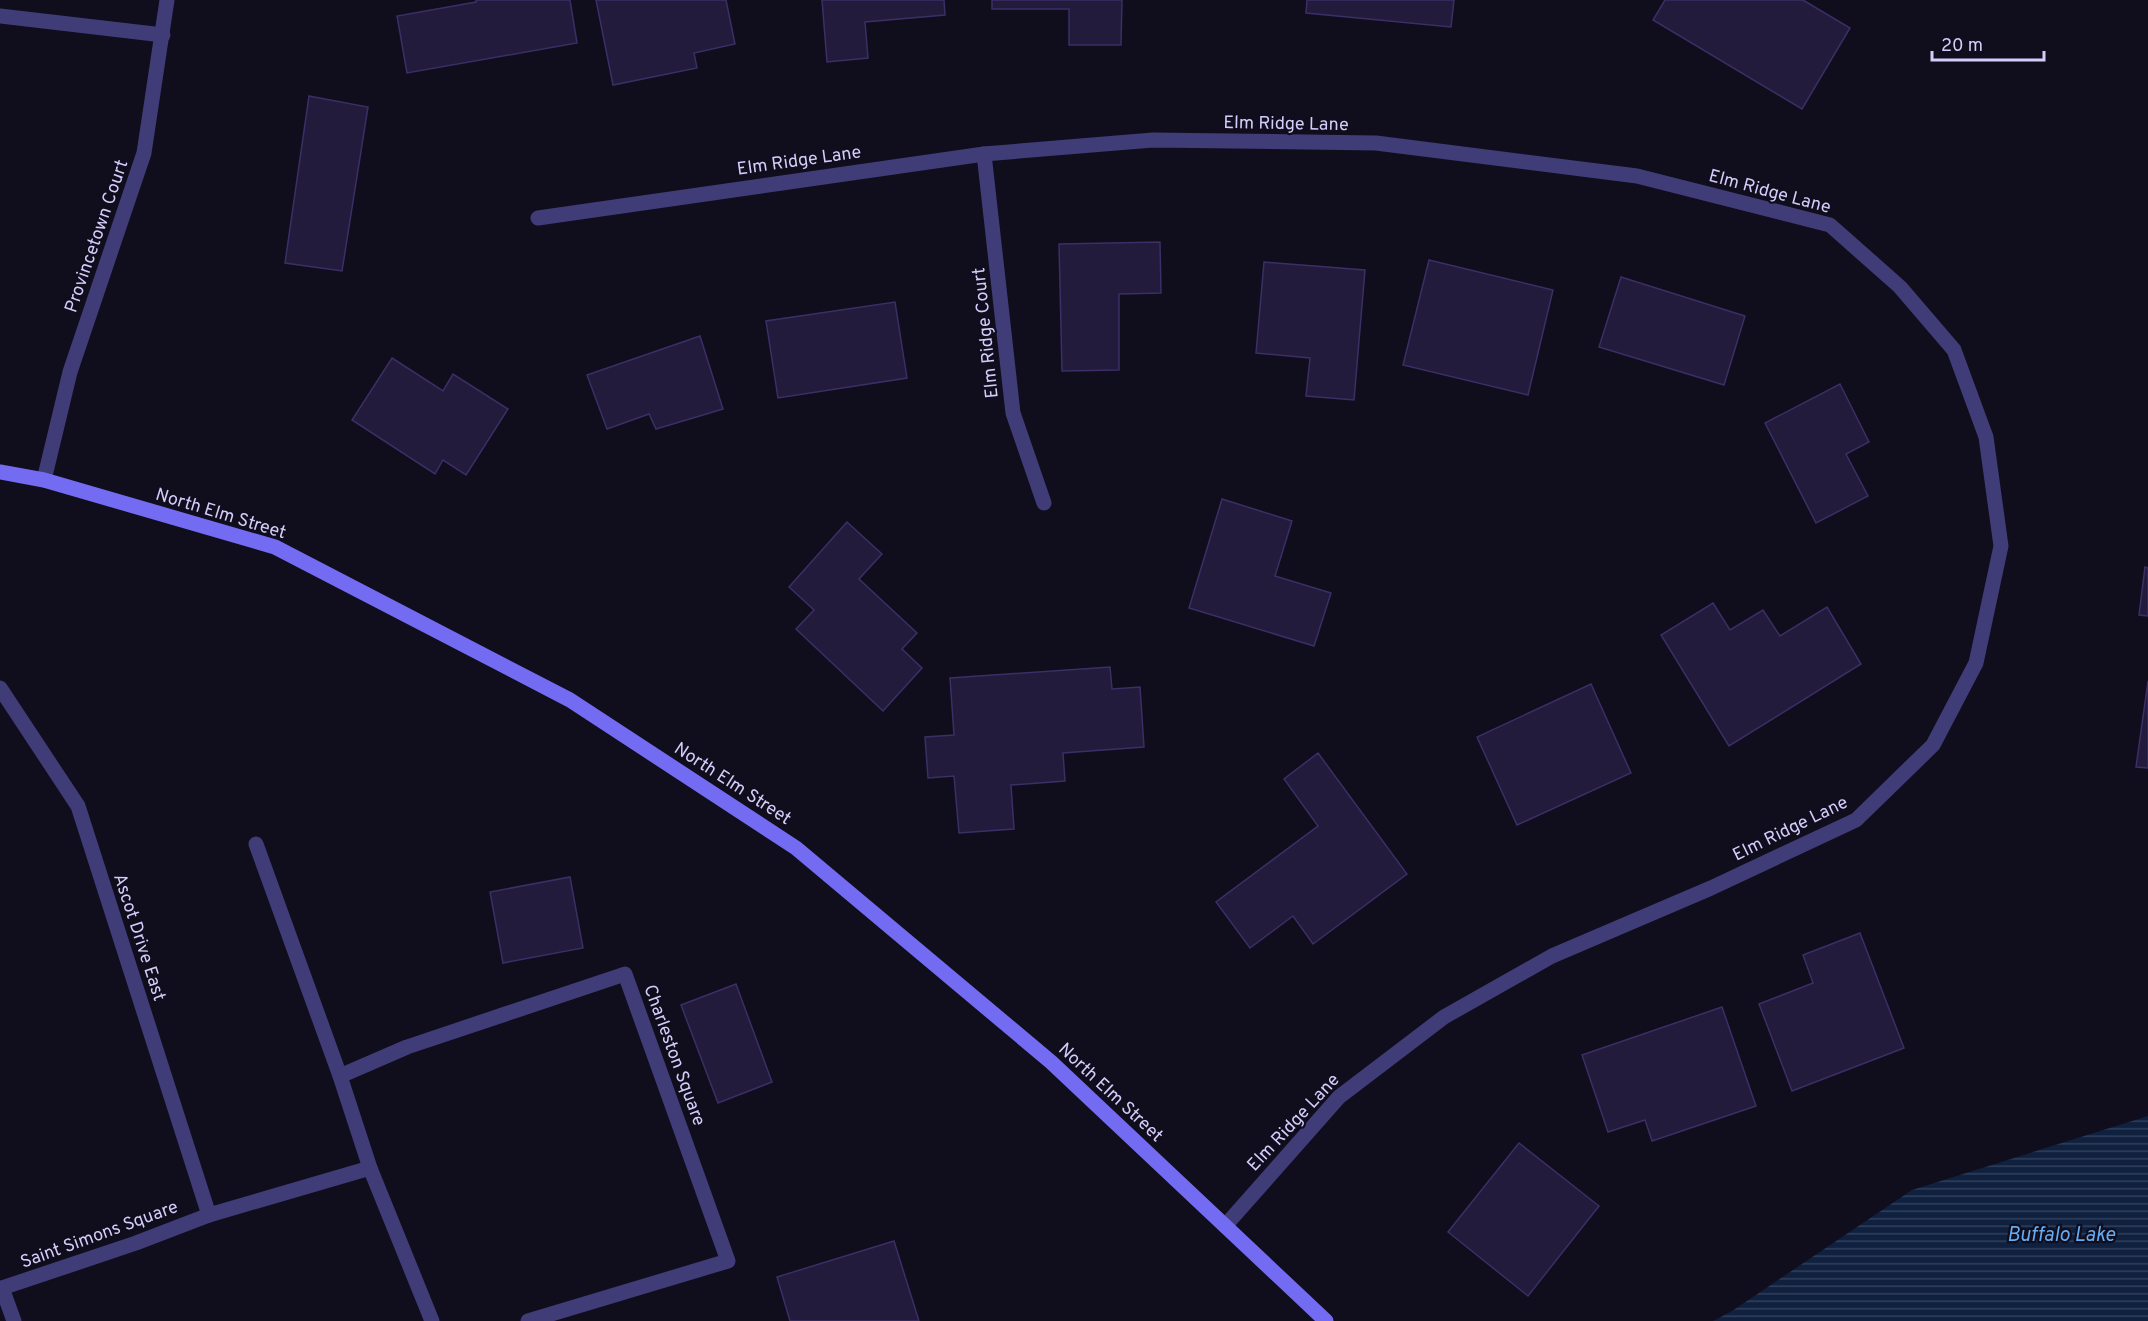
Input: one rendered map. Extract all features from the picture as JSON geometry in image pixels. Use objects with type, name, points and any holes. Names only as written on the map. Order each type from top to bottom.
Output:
[{"type":"main road","name":"North Elm Street","points":[[0,472],[44,480],[275,547],[570,700],[796,848],[1051,1062],[1326,1321]]},
{"type":"street","name":"Provincetown Court","points":[[44,480],[70,372],[144,153],[163,35],[166,0]]},
{"type":"street","points":[[0,16],[163,35]]},
{"type":"street","name":"Elm Ridge Lane","points":[[538,218],[984,154],[1153,140],[1376,143],[1637,176],[1830,225],[1900,287],[1954,350],[1986,437],[2001,546],[1976,663],[1933,745],[1856,820],[1711,888],[1552,956],[1444,1017],[1339,1097],[1225,1226]]},
{"type":"street","name":"Elm Ridge Court","points":[[984,154],[1013,413],[1044,503]]},
{"type":"street","name":"Ascot Drive East","points":[[0,688],[78,806],[209,1215]]},
{"type":"street","points":[[256,844],[340,1076],[370,1167],[432,1321]]},
{"type":"street","name":"Charleston Square","points":[[340,1076],[407,1047],[625,974],[728,1261],[528,1321]]},
{"type":"street","points":[[209,1215],[370,1167]]},
{"type":"street","name":"Saint Simons Square","points":[[14,1321],[1,1289],[136,1243],[209,1215]]},
{"type":"water","name":"Buffalo Lake","points":[[2148,1116],[2148,1321],[1713,1321],[1732,1311],[1912,1190]]},
{"type":"building","points":[[476,0],[570,0],[577,43],[407,73],[397,16],[476,2]]},
{"type":"building","points":[[596,0],[726,0],[735,44],[694,53],[697,68],[613,85]]},
{"type":"building","points":[[822,0],[944,0],[945,15],[865,22],[868,58],[827,62]]},
{"type":"building","points":[[992,0],[1122,0],[1121,45],[1069,45],[1069,9],[992,9]]},
{"type":"building","points":[[1307,0],[1454,0],[1451,27],[1306,13]]},
{"type":"building","points":[[1665,0],[1803,0],[1850,28],[1802,109],[1653,20]]},
{"type":"building","points":[[309,96],[368,107],[342,271],[285,263]]},
{"type":"building","points":[[1160,242],[1161,293],[1119,294],[1119,370],[1062,371],[1059,244]]},
{"type":"building","points":[[1429,260],[1553,290],[1528,395],[1403,365]]},
{"type":"building","points":[[1264,262],[1365,270],[1354,400],[1306,396],[1310,358],[1256,353]]},
{"type":"building","points":[[1621,277],[1745,316],[1724,385],[1599,347]]},
{"type":"building","points":[[895,302],[907,378],[778,398],[766,321]]},
{"type":"building","points":[[700,336],[723,409],[656,429],[649,414],[607,429],[587,375]]},
{"type":"building","points":[[392,358],[443,391],[453,374],[508,409],[466,475],[443,460],[435,474],[352,420]]},
{"type":"building","points":[[1840,384],[1869,442],[1846,454],[1868,496],[1816,523],[1765,423]]},
{"type":"building","points":[[1222,499],[1292,521],[1275,576],[1331,593],[1314,646],[1189,608]]},
{"type":"building","points":[[847,522],[882,554],[859,579],[917,633],[902,649],[922,668],[883,711],[796,629],[814,610],[789,587]]},
{"type":"building","points":[[2145,567],[2148,568],[2148,616],[2139,615]]},
{"type":"building","points":[[1713,603],[1730,630],[1763,610],[1780,636],[1827,607],[1861,664],[1729,746],[1661,635]]},
{"type":"building","points":[[1110,667],[1112,689],[1140,687],[1144,747],[1063,753],[1065,781],[1011,785],[1014,829],[959,833],[954,776],[928,778],[925,737],[954,735],[950,678]]},
{"type":"building","points":[[2148,681],[2148,768],[2136,767]]},
{"type":"building","points":[[1591,684],[1631,773],[1517,825],[1477,737]]},
{"type":"building","points":[[1318,753],[1407,874],[1313,944],[1293,916],[1250,948],[1216,902],[1318,826],[1284,779]]},
{"type":"building","points":[[570,877],[583,948],[503,963],[490,892]]},
{"type":"building","points":[[1860,933],[1904,1048],[1792,1091],[1759,1004],[1813,983],[1803,955]]},
{"type":"building","points":[[736,984],[772,1082],[718,1103],[681,1005]]},
{"type":"building","points":[[1722,1007],[1756,1106],[1652,1141],[1645,1120],[1608,1132],[1582,1055]]},
{"type":"building","points":[[1519,1143],[1599,1206],[1528,1296],[1448,1232]]},
{"type":"building","points":[[894,1241],[919,1321],[790,1321],[777,1277]]}]
